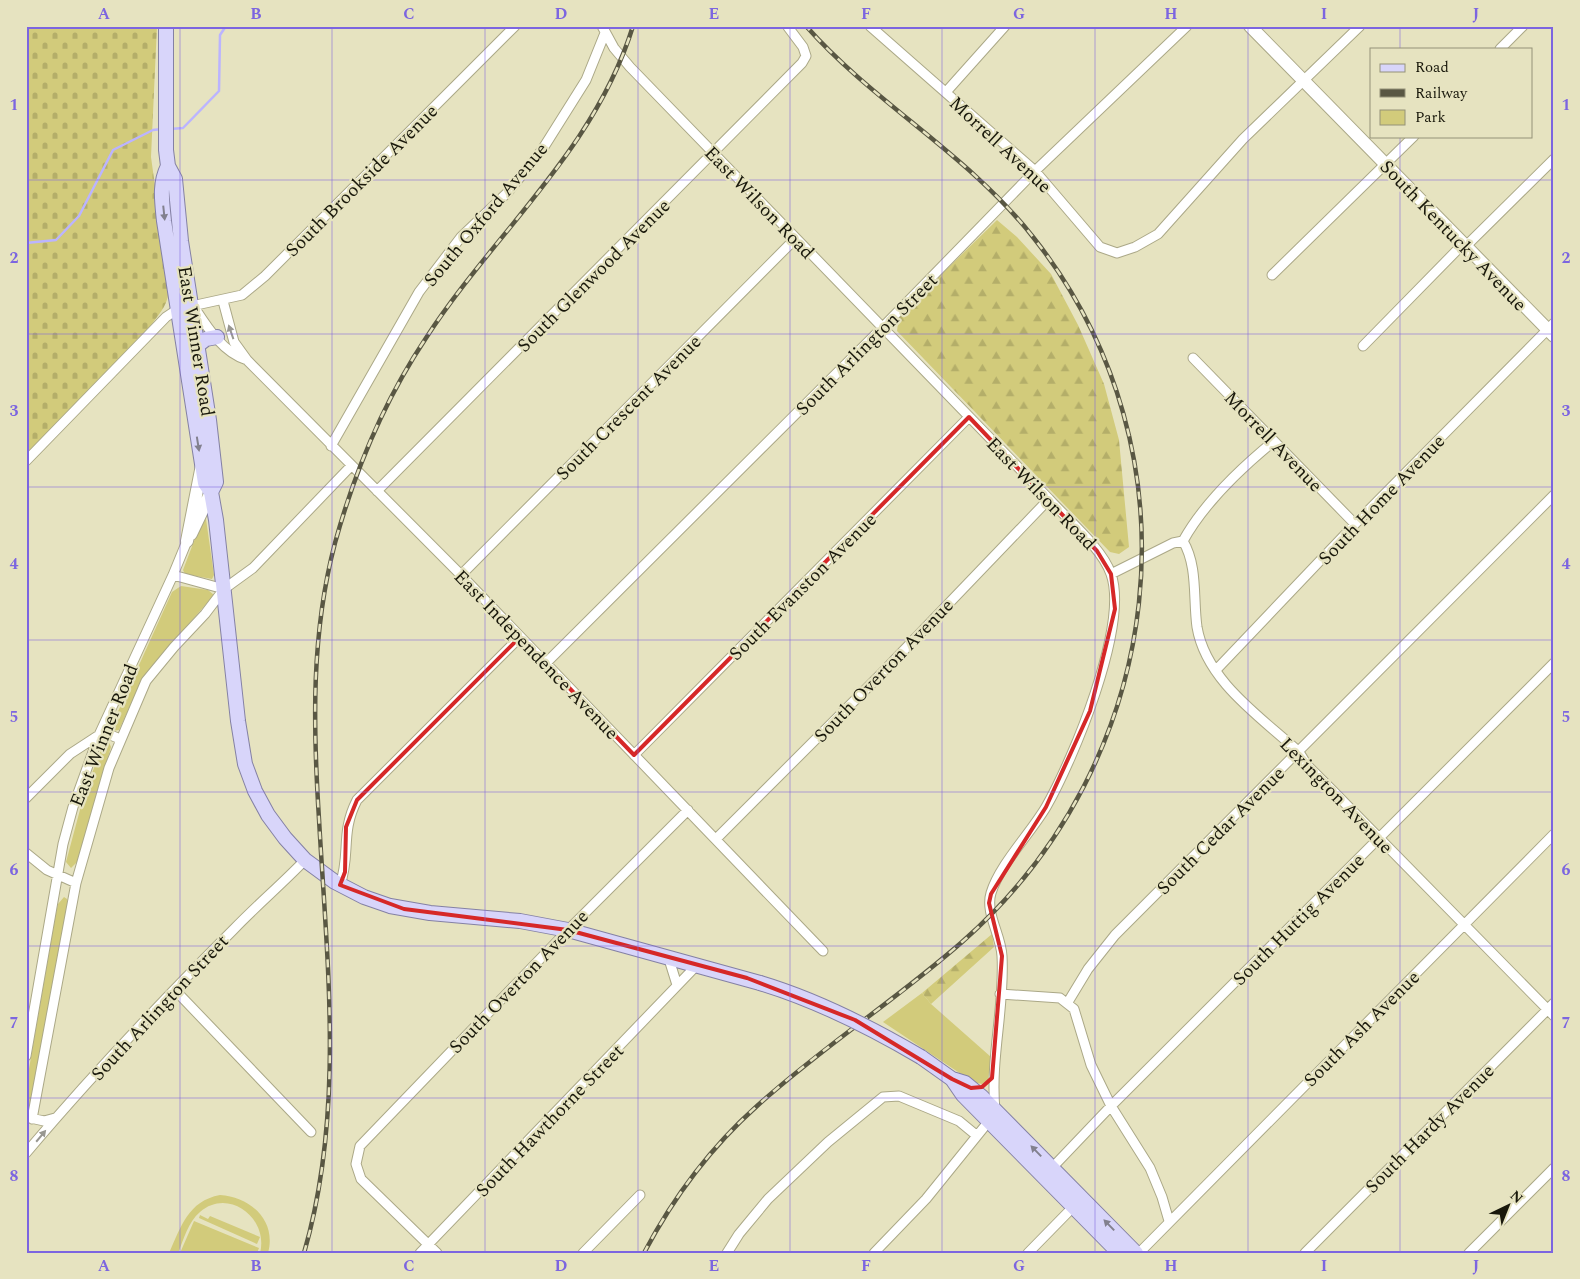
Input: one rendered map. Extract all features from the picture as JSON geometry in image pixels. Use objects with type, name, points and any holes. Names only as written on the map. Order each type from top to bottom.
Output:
[{"type":"main road","name":"East Winner Road","points":[[166,26],[166,150],[168,166],[174,179],[181,241],[198,345],[202,465]]},
{"type":"main road","name":"East Winner Road","points":[[168,166],[164,174],[162,192],[178,309],[216,482],[211,492]]},
{"type":"main road","points":[[198,345],[206,339],[217,337]]},
{"type":"main road","points":[[202,465],[205,484],[211,492],[224,589],[238,721],[245,764],[255,790],[268,815],[302,864],[340,885],[377,902],[404,909],[520,921],[568,930],[698,964],[760,983],[801,996],[855,1020],[921,1057],[952,1079],[971,1088],[992,1115],[1078,1202],[1137,1253]]},
{"type":"main road","points":[[952,1079],[963,1095],[992,1115]]},
{"type":"main road","points":[[1078,1202],[1119,1253]]},
{"type":"street","name":"South Brookside Avenue","points":[[178,309],[223,301],[242,295],[266,276],[515,26]]},
{"type":"street","name":"Morrell Avenue","points":[[870,26],[1035,171],[1102,248],[1123,252],[1158,234],[1243,139],[1303,80]]},
{"type":"street","points":[[946,92],[1005,26]]},
{"type":"street","name":"South Arlington Street","points":[[546,663],[882,328],[1035,171],[1186,26]]},
{"type":"street","name":"South Kentucky Avenue","points":[[1250,26],[1464,245],[1552,330]]},
{"type":"street","points":[[1303,80],[1360,26]]},
{"type":"street","points":[[1501,48],[1523,26]]},
{"type":"street","name":"South Glenwood Avenue","points":[[377,491],[713,154],[806,56],[803,47],[788,27]]},
{"type":"street","name":"East Wilson Road","points":[[604,29],[630,67],[1048,499],[1097,551],[1111,574],[1115,590],[1115,609],[1104,662],[1090,711],[1074,750],[1046,807],[1006,867],[991,894],[989,903],[1002,956],[992,1078],[992,1115]]},
{"type":"street","name":"South Oxford Avenue","points":[[331,446],[419,292],[461,238],[508,192],[542,150],[586,80],[604,29]]},
{"type":"street","points":[[1272,275],[1412,138]]},
{"type":"street","points":[[1363,346],[1464,245],[1554,159]]},
{"type":"street","name":"South Crescent Avenue","points":[[461,575],[795,239]]},
{"type":"street","name":"East Independence Avenue","points":[[223,301],[234,342],[247,360],[461,575],[824,951]]},
{"type":"street","name":"East Independence Avenue","points":[[192,305],[232,354],[247,360]]},
{"type":"street","points":[[26,462],[166,317],[178,309]]},
{"type":"street","name":"South Home Avenue","points":[[1216,670],[1355,524],[1552,330]]},
{"type":"street","name":"Morrell Avenue","points":[[1193,358],[1355,524]]},
{"type":"street","name":"South Evanston Avenue","points":[[634,755],[969,417]]},
{"type":"street","points":[[1111,574],[1173,543],[1183,541],[1190,529],[1220,493],[1274,440]]},
{"type":"street","name":"East Winner Road","points":[[26,1056],[58,876],[73,807],[100,733],[174,575],[187,540],[202,465]]},
{"type":"street","points":[[174,575],[224,589],[253,568],[351,466]]},
{"type":"street","name":"East Winner Road","points":[[187,540],[196,526],[211,492]]},
{"type":"street","name":"South Cedar Avenue","points":[[1068,1002],[1088,969],[1115,935],[1554,495]]},
{"type":"street","name":"South Overton Avenue","points":[[716,839],[889,666],[1048,499]]},
{"type":"street","name":"Lexington Avenue","points":[[1183,541],[1192,563],[1197,628],[1206,656],[1232,691],[1298,752],[1308,765],[1464,925],[1552,1009]]},
{"type":"street","name":"East Winner Road","points":[[29,1118],[76,883],[109,768],[146,681],[205,614],[224,589]]},
{"type":"street","points":[[340,885],[345,872],[346,827],[357,800],[520,637]]},
{"type":"street","name":"South Huttig Avenue","points":[[1048,1172],[1111,1106],[1554,663]]},
{"type":"street","points":[[26,798],[70,754],[100,733],[120,740]]},
{"type":"street","name":"South Overton Avenue","points":[[428,1244],[361,1179],[357,1171],[357,1158],[360,1146],[568,930],[688,810]]},
{"type":"street","name":"South Ash Avenue","points":[[1137,1253],[1554,834]]},
{"type":"street","points":[[26,853],[35,862],[58,876],[76,883]]},
{"type":"street","name":"South Arlington Street","points":[[26,1153],[55,1118],[234,928],[302,864]]},
{"type":"street","points":[[668,956],[677,985]]},
{"type":"street","name":"South Hawthorne Street","points":[[420,1253],[672,994],[677,985],[698,964]]},
{"type":"street","points":[[175,990],[311,1132]]},
{"type":"street","points":[[1000,994],[1053,996],[1068,1002],[1074,1009],[1091,1065],[1111,1106],[1150,1168],[1162,1197],[1169,1221]]},
{"type":"street","name":"South Hardy Avenue","points":[[1305,1253],[1552,1009]]},
{"type":"street","points":[[971,1088],[982,1087],[992,1078]]},
{"type":"street","points":[[727,1253],[739,1234],[768,1199],[828,1142],[883,1097],[899,1096],[959,1122],[976,1135]]},
{"type":"street","points":[[874,1253],[926,1199],[992,1115]]},
{"type":"street","points":[[29,1118],[44,1121],[55,1118]]},
{"type":"street","points":[[1469,1253],[1554,1168]]},
{"type":"street","points":[[584,1253],[640,1195]]},
{"type":"street","points":[[1028,1253],[1078,1202]]},
{"type":"street","points":[[428,1244],[437,1253]]},
{"type":"highlighted area","points":[[969,417],[1097,551],[1111,574],[1115,609],[1090,711],[1046,807],[991,894],[989,903],[1002,956],[992,1078],[982,1087],[971,1088],[952,1079],[855,1020],[747,978],[568,930],[404,909],[340,885],[345,872],[346,827],[357,800],[520,637],[634,755]]},
{"type":"green space","points":[[26,26],[157,26],[151,157],[169,293],[166,303],[151,325],[26,455]]},
{"type":"green space","points":[[997,220],[1017,237],[1051,274],[1078,325],[1104,384],[1119,440],[1129,547],[1119,554],[1110,552],[897,331],[899,316]]},
{"type":"green space","points":[[206,519],[214,575],[212,579],[185,574],[183,570],[202,520]]},
{"type":"green space","points":[[181,586],[208,590],[214,595],[152,666],[140,684],[119,730],[112,731],[111,727],[172,592]]},
{"type":"green space","points":[[108,740],[111,747],[77,862],[71,868],[66,862],[85,791],[103,745]]},
{"type":"green space","points":[[64,897],[67,899],[68,904],[29,1112],[26,1115],[26,1086],[56,913],[58,904]]},
{"type":"green space","points":[[992,934],[994,947],[931,1004],[922,993]]},
{"type":"green space","points":[[922,993],[931,1004],[991,1057],[988,1080],[982,1084],[973,1082],[883,1022]]},
{"type":"green space","points":[[220,1195],[241,1200],[259,1212],[269,1230],[268,1253],[260,1253],[261,1240],[253,1218],[244,1210],[234,1205],[223,1203],[211,1205],[200,1212],[189,1226],[178,1253],[169,1253],[182,1225],[193,1209],[209,1198]]},
{"type":"green space","points":[[200,1215],[208,1219],[210,1216],[260,1237],[257,1244],[199,1218]]},
{"type":"green space","points":[[194,1221],[259,1248],[257,1253],[180,1253]]},
{"type":"waterway","points":[[170,129],[183,128],[219,91],[220,35],[226,26]]},
{"type":"waterway","points":[[26,243],[56,240],[79,216],[113,150],[153,130],[162,129]]},
{"type":"railway","points":[[304,1253],[317,1200],[325,1146],[329,1092],[329,982],[317,784],[315,714],[318,646],[322,611],[335,543],[352,489],[372,437],[397,386],[426,338],[453,300],[569,152],[594,112],[616,71],[633,26]]},
{"type":"railway","points":[[644,1253],[680,1193],[708,1156],[740,1122],[782,1084],[962,942],[1031,869],[1084,786],[1120,697],[1139,603],[1140,508],[1123,413],[1088,322],[1033,237],[1007,207],[951,154],[861,80],[806,26]]}]
